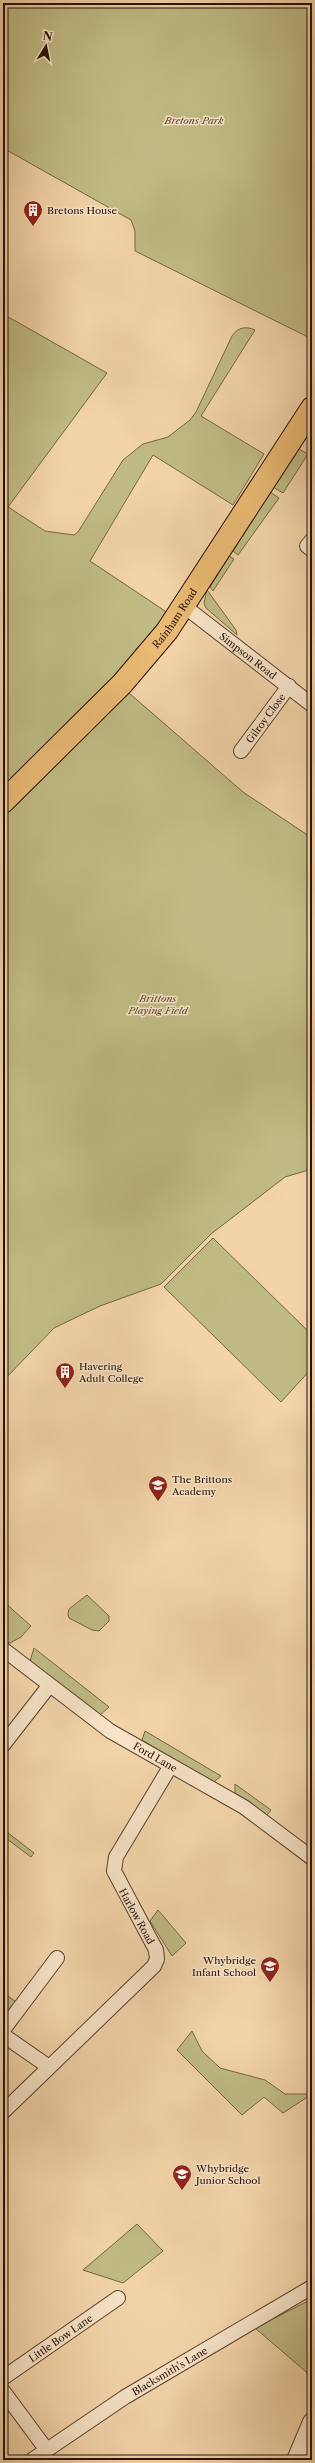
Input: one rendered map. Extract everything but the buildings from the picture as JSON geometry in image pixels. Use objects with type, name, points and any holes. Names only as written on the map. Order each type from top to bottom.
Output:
[{"type":"main road","name":"Rainham Road","points":[[3,802],[122,684],[148,654],[184,606],[312,408]]},
{"type":"street","points":[[312,540],[307,546],[312,550]]},
{"type":"street","name":"Simpson Road","points":[[184,606],[312,705]]},
{"type":"street","name":"Gilroy Close","points":[[241,751],[289,686]]},
{"type":"street","name":"Ford Lane","points":[[3,1649],[49,1686],[110,1731],[170,1767],[244,1808],[312,1858]]},
{"type":"street","points":[[3,1745],[49,1686]]},
{"type":"street","name":"Harlow Road","points":[[3,2112],[154,1966],[157,1959],[156,1950],[114,1871],[116,1856],[170,1767]]},
{"type":"street","points":[[3,2030],[57,1958]]},
{"type":"street","points":[[3,2035],[49,2067]]},
{"type":"street","name":"Blacksmith's Lane","points":[[32,2460],[46,2449],[211,2344],[312,2287]]},
{"type":"street","name":"Little Bow Lane","points":[[3,2378],[118,2298]]},
{"type":"street","points":[[3,2391],[46,2449]]},
{"type":"street","points":[[296,2460],[312,2422]]},
{"type":"green space","name":"Bretons Park","points":[[3,3],[312,3],[312,339],[135,251],[135,231],[131,220],[3,148]]},
{"type":"green space","points":[[3,314],[107,373],[8,507],[45,531],[74,535],[78,532],[123,460],[143,444],[168,437],[190,420],[196,412],[232,336],[242,328],[255,330],[201,416],[264,454],[233,505],[153,455],[90,561],[168,613],[125,672],[3,793]]},
{"type":"green space","points":[[297,448],[308,454],[283,493],[273,487]]},
{"type":"green space","points":[[270,492],[279,498],[238,555],[233,551]]},
{"type":"green space","points":[[229,556],[234,559],[213,591],[210,587]]},
{"type":"green space","points":[[207,590],[236,630],[237,635],[206,608],[204,603]]},
{"type":"green space","name":"Brittons Playing Field","points":[[129,693],[243,792],[312,838],[312,1169],[285,1177],[211,1234],[161,1284],[100,1306],[54,1328],[3,1381],[3,812]]},
{"type":"green space","points":[[213,1238],[312,1335],[312,1368],[281,1402],[164,1287]]},
{"type":"green space","points":[[87,1595],[109,1616],[109,1621],[99,1631],[92,1630],[69,1618],[69,1609]]},
{"type":"green space","points":[[3,1601],[31,1626],[21,1637],[10,1643],[3,1641]]},
{"type":"green space","points":[[34,1648],[109,1707],[100,1715],[30,1661]]},
{"type":"green space","points":[[145,1731],[221,1776],[214,1782],[208,1780],[142,1740]]},
{"type":"green space","points":[[235,1784],[271,1810],[267,1815],[235,1793]]},
{"type":"green space","points":[[3,1829],[34,1853],[31,1857],[3,1836]]},
{"type":"green space","points":[[158,1910],[186,1943],[172,1956],[150,1921]]},
{"type":"green space","points":[[3,1993],[18,2003],[3,2021]]},
{"type":"green space","points":[[192,2031],[202,2051],[220,2068],[265,2080],[285,2094],[312,2094],[283,2113],[264,2097],[242,2115],[177,2050]]},
{"type":"green space","points":[[137,2224],[163,2251],[123,2283],[83,2270]]},
{"type":"green space","points":[[312,2299],[312,2377],[255,2328]]},
{"type":"place","name":"Bretons House","points":[[33,227]]},
{"type":"place","name":"Havering Adult College","points":[[65,1389]]},
{"type":"place","name":"The Brittons Academy","points":[[158,1502]]},
{"type":"place","name":"Whybridge Infant School","points":[[270,1983]]},
{"type":"place","name":"Whybridge Junior School","points":[[182,2191]]}]
